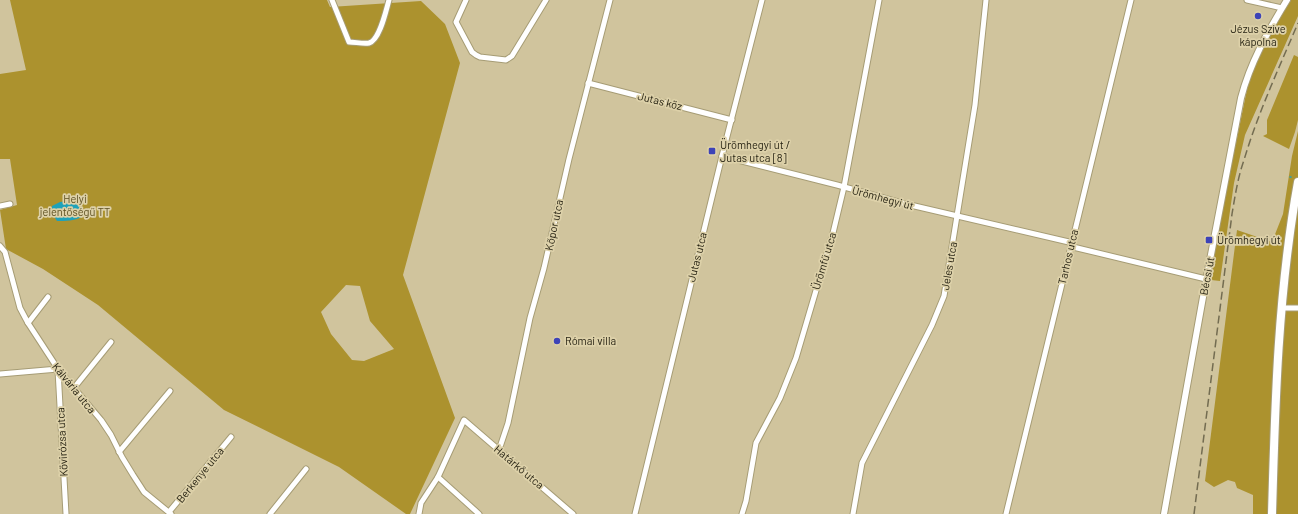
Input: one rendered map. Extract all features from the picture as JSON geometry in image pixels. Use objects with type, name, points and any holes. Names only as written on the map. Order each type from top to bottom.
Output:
[{"type":"main road","points":[[1272,514],[1274,425],[1281,308],[1298,182]]},
{"type":"street","points":[[332,0],[349,42],[368,43],[378,35],[389,0]]},
{"type":"street","points":[[466,0],[456,22],[472,52],[480,57],[506,60],[520,43],[546,0]]},
{"type":"street","name":"Kőpor utca","points":[[499,450],[508,423],[530,318],[544,268],[559,200],[610,0]]},
{"type":"street","name":"Jutas utca","points":[[635,514],[722,156],[762,0]]},
{"type":"street","name":"Ürömfű utca","points":[[742,514],[746,501],[756,443],[780,398],[796,358],[824,266],[844,187],[879,0]]},
{"type":"street","name":"Jeles utca","points":[[853,514],[862,463],[929,331],[941,304],[947,281],[975,105],[986,0]]},
{"type":"street","name":"Tarhos utca","points":[[1006,514],[1131,0]]},
{"type":"street","points":[[1247,0],[1282,8]]},
{"type":"street","name":"Bécsi út","points":[[1164,514],[1206,279],[1243,90],[1259,49],[1287,0]]},
{"type":"street","name":"Jutas köz","points":[[588,83],[732,120]]},
{"type":"street","name":"Ürömhegyi út","points":[[722,156],[957,217],[1069,242],[1073,247],[1206,279]]},
{"type":"street","points":[[0,206],[10,204]]},
{"type":"street","name":"Kálvária utca","points":[[1,246],[5,252],[20,308],[28,323],[58,370],[101,420],[144,492],[170,513]]},
{"type":"street","points":[[28,323],[48,297]]},
{"type":"street","points":[[1281,308],[1298,308]]},
{"type":"street","points":[[73,388],[110,342]]},
{"type":"street","points":[[0,374],[58,370]]},
{"type":"street","name":"Kövirózsa utca","points":[[58,370],[66,514]]},
{"type":"street","points":[[119,452],[170,391]]},
{"type":"street","name":"Határkő utca","points":[[438,478],[464,420],[573,514]]},
{"type":"street","name":"Berkenye utca","points":[[170,513],[231,437]]},
{"type":"street","points":[[270,514],[306,469]]},
{"type":"street","points":[[419,514],[421,503],[438,478],[479,514]]},
{"type":"green space","name":"Helyi jelentőségű TT","points":[[10,0],[327,0],[330,7],[421,1],[445,24],[460,63],[403,275],[455,418],[410,514],[406,514],[339,467],[224,410],[98,305],[43,269],[6,249],[0,210],[17,205],[10,159],[0,159],[0,74],[26,70]],"holes":[[[346,285],[360,286],[370,321],[394,349],[364,361],[352,360],[331,334],[321,312]]]},
{"type":"green space","points":[[1291,0],[1298,0],[1298,16],[1245,135],[1234,183],[1220,281],[1211,280],[1218,230],[1250,75],[1267,38],[1269,38],[1276,27],[1275,25]]},
{"type":"green space","points":[[1294,55],[1298,57],[1298,120],[1289,149],[1263,136],[1267,134],[1267,120]]},
{"type":"green space","points":[[1298,131],[1298,514],[1253,514],[1253,495],[1237,488],[1235,482],[1228,480],[1214,487],[1205,481],[1237,230],[1272,242],[1283,214],[1292,156]]},
{"type":"water","points":[[60,202],[73,202],[80,207],[82,217],[67,221],[57,221],[51,212],[52,206]]},
{"type":"railway","points":[[1194,514],[1232,214],[1237,187],[1242,166],[1256,125],[1298,23]]},
{"type":"place","name":"Jézus Szíve kápolna","points":[[1258,16]]},
{"type":"place","name":"Ürömhegyi út / Jutas utca [8]","points":[[712,151]]},
{"type":"place","name":"Ürömhegyi út","points":[[1209,240]]},
{"type":"place","name":"Római villa","points":[[557,341]]}]
